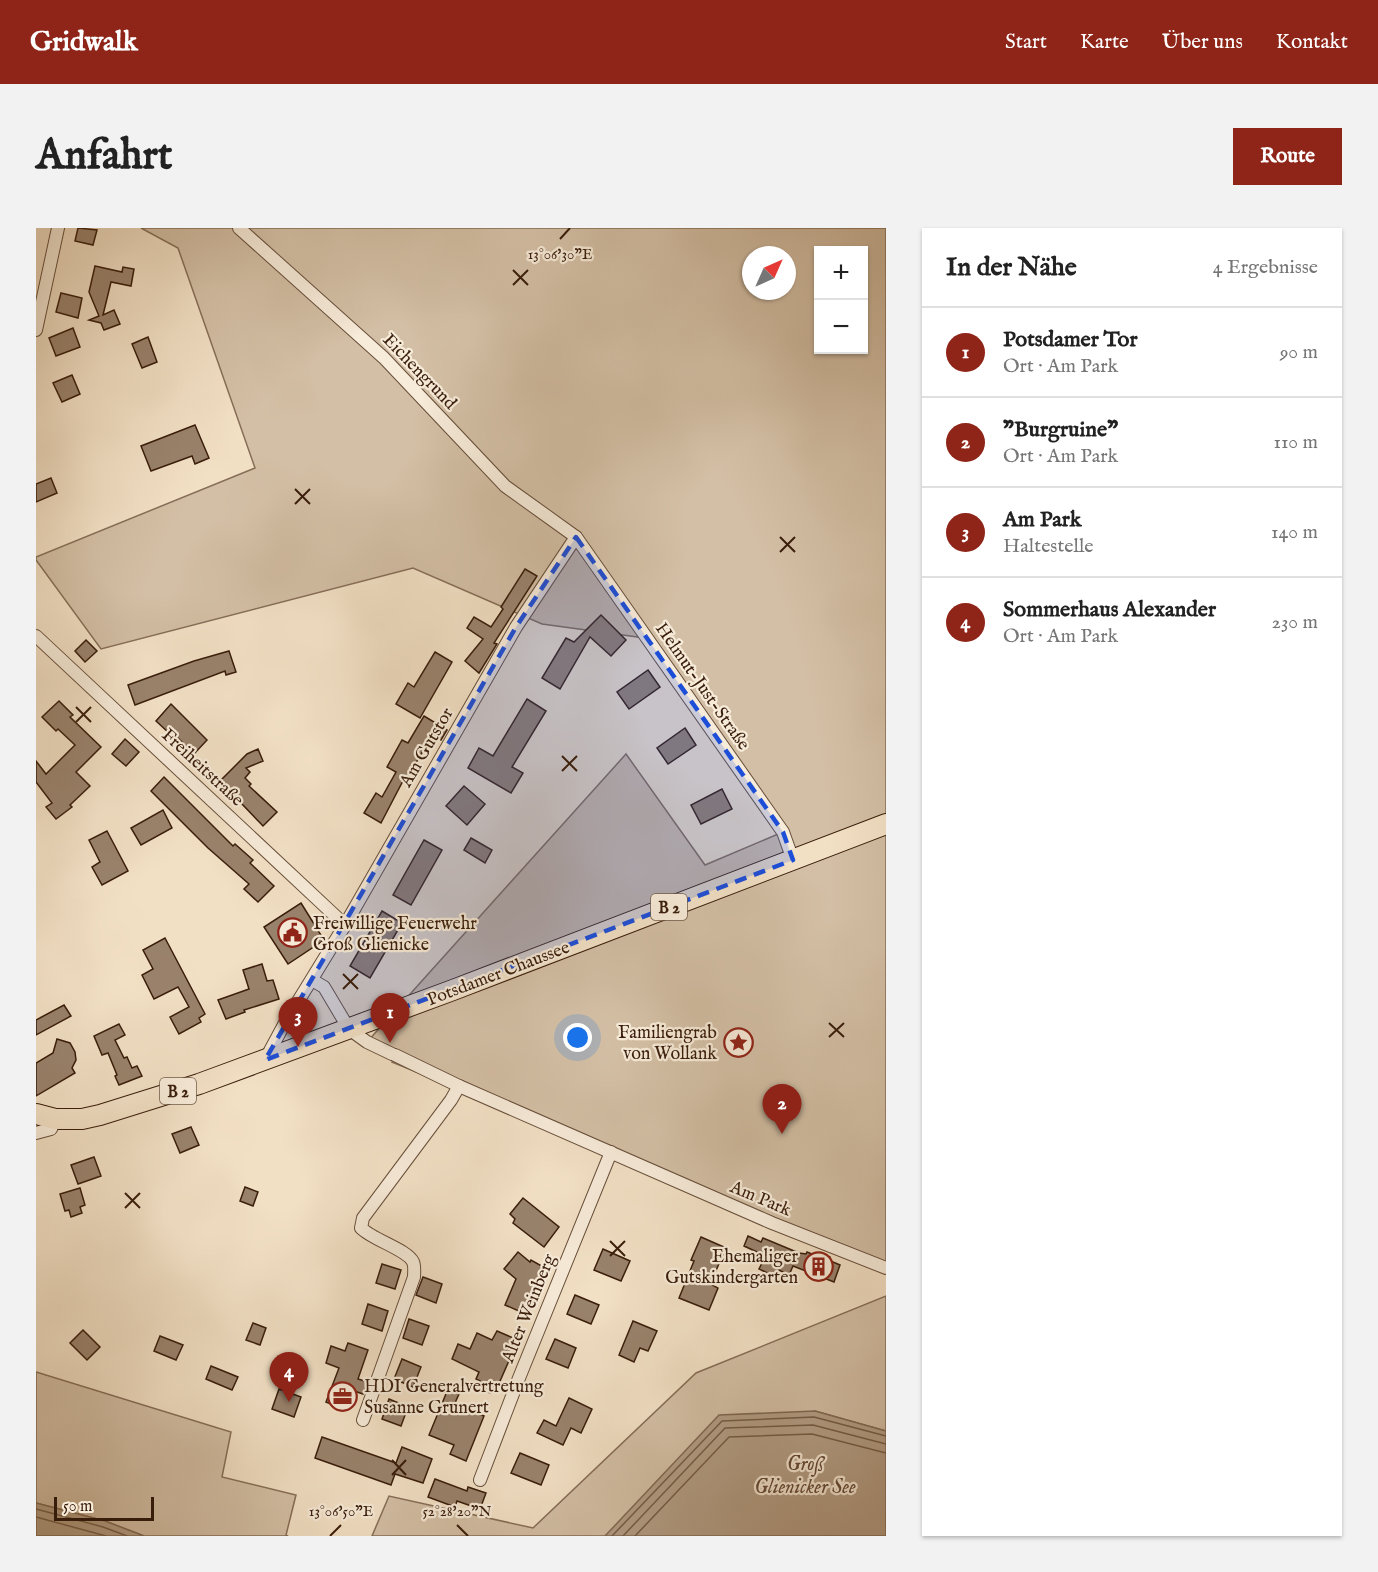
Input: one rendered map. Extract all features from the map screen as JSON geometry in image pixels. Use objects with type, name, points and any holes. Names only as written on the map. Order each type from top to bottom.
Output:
[{"type":"main road","name":"Potsdamer Chaussee","points":[[45,1117],[82,1119],[199,1084],[886,825]]},
{"type":"street","points":[[36,330],[58,228]]},
{"type":"street","name":"Eichengrund","points":[[239,228],[384,358],[505,486],[576,537]]},
{"type":"street","name":"Helmut-Just-Straße","points":[[576,537],[783,832],[793,860]]},
{"type":"street","name":"Am Gutstor","points":[[265,1060],[516,627],[576,537]]},
{"type":"street","name":"Freiheitstraße","points":[[36,636],[345,925]]},
{"type":"street","points":[[312,980],[324,987],[349,1029]]},
{"type":"street","name":"Am Park","points":[[349,1029],[367,1042],[459,1086],[772,1223],[886,1268]]},
{"type":"street","points":[[363,1420],[414,1277],[414,1263],[408,1256],[368,1236],[361,1228],[363,1218],[459,1086]]},
{"type":"street","points":[[36,1133],[51,1129],[45,1117]]},
{"type":"street","name":"Alter Weinberg","points":[[480,1480],[611,1152]]},
{"type":"highlighted area","points":[[576,537],[783,832],[793,860],[265,1060],[516,627]]},
{"type":"shaded area","points":[[141,228],[886,228],[886,1268],[392,1062],[395,1056],[367,1042],[626,754],[705,865],[783,832],[652,639],[542,624],[413,568],[101,649],[36,557],[255,468],[178,248]]},
{"type":"shaded area","points":[[886,1296],[886,1431],[815,1411],[605,1536],[372,1536],[389,1496],[533,1528],[696,1373]]},
{"type":"shaded area","points":[[36,1372],[231,1432],[222,1477],[296,1495],[286,1535],[288,1536],[144,1536],[105,1521],[36,1503]]},
{"type":"water","name":"Groß Glienicker See","points":[[815,1411],[886,1431],[886,1536],[605,1536],[719,1415]]},
{"type":"water","points":[[36,1503],[105,1521],[144,1536],[36,1536]]},
{"type":"building","points":[[78,228],[97,230],[93,245],[75,241]]},
{"type":"building","points":[[95,266],[122,272],[123,267],[134,269],[131,286],[111,282],[103,315],[114,310],[120,324],[104,330],[101,323],[89,320],[99,316],[89,292]]},
{"type":"building","points":[[61,293],[82,298],[78,318],[56,312]]},
{"type":"building","points":[[73,328],[80,347],[56,356],[49,338]]},
{"type":"building","points":[[148,337],[157,362],[142,368],[132,344]]},
{"type":"building","points":[[72,375],[80,394],[62,402],[53,383]]},
{"type":"building","points":[[195,425],[209,458],[195,464],[192,456],[151,471],[141,446]]},
{"type":"building","points":[[51,478],[57,493],[36,502],[36,484]]},
{"type":"building","points":[[525,569],[537,576],[494,643],[497,644],[479,673],[465,661],[483,639],[467,628],[474,617],[491,627]]},
{"type":"building","points":[[601,615],[626,640],[611,656],[590,637],[560,689],[542,678],[566,638],[574,642]]},
{"type":"building","points":[[86,640],[97,651],[85,662],[75,651]]},
{"type":"building","points":[[229,651],[236,672],[226,675],[225,671],[135,705],[128,685]]},
{"type":"building","points":[[435,652],[452,662],[420,718],[396,704],[408,683],[414,687]]},
{"type":"building","points":[[648,670],[660,687],[629,709],[617,692]]},
{"type":"building","points":[[527,699],[546,711],[512,767],[523,773],[511,793],[468,768],[479,748],[493,756]]},
{"type":"building","points":[[59,701],[73,715],[70,717],[101,747],[76,772],[90,786],[70,805],[72,807],[56,819],[46,807],[52,803],[36,782],[36,761],[46,774],[75,745],[42,717]]},
{"type":"building","points":[[171,704],[207,740],[194,754],[171,731],[169,733],[156,721]]},
{"type":"building","points":[[424,716],[447,730],[441,740],[432,735],[426,745],[424,744],[421,749],[423,751],[407,778],[405,777],[381,823],[364,813],[376,793],[382,797],[396,772],[387,767],[402,740],[408,743]]},
{"type":"building","points":[[685,728],[696,745],[668,764],[657,748]]},
{"type":"building","points":[[125,739],[139,752],[126,766],[112,754]]},
{"type":"building","points":[[258,749],[263,761],[246,768],[250,772],[245,778],[251,784],[249,786],[277,812],[263,826],[220,781],[247,754]]},
{"type":"building","points":[[164,777],[233,846],[235,844],[253,860],[250,863],[274,886],[258,902],[244,889],[249,884],[208,848],[151,791]]},
{"type":"building","points":[[464,786],[485,804],[467,825],[446,806]]},
{"type":"building","points":[[722,789],[732,809],[701,824],[691,805]]},
{"type":"building","points":[[163,810],[172,828],[141,845],[131,828]]},
{"type":"building","points":[[107,831],[128,871],[102,885],[92,867],[100,862],[89,840]]},
{"type":"building","points":[[471,838],[492,850],[485,863],[464,850]]},
{"type":"building","points":[[424,840],[442,850],[411,905],[393,895]]},
{"type":"building","points":[[301,903],[324,940],[288,964],[264,927]]},
{"type":"building","points":[[382,911],[402,923],[370,978],[350,966]]},
{"type":"building","points":[[165,938],[205,1014],[199,1018],[201,1022],[179,1034],[170,1017],[189,1007],[178,987],[154,999],[142,975],[153,969],[143,950]]},
{"type":"building","points":[[262,964],[267,981],[273,980],[279,999],[244,1010],[245,1012],[226,1019],[218,1000],[249,989],[243,970]]},
{"type":"building","points":[[64,1005],[71,1016],[36,1035],[36,1020]]},
{"type":"building","points":[[119,1024],[125,1035],[115,1040],[124,1058],[127,1057],[132,1068],[137,1066],[142,1076],[119,1085],[108,1053],[102,1055],[94,1036]]},
{"type":"building","points":[[57,1039],[70,1043],[75,1052],[76,1060],[72,1068],[75,1073],[36,1096],[36,1063],[53,1053]]},
{"type":"building","points":[[191,1127],[199,1145],[180,1153],[172,1134]]},
{"type":"building","points":[[94,1157],[101,1176],[78,1184],[71,1165]]},
{"type":"building","points":[[245,1187],[258,1192],[253,1206],[240,1201]]},
{"type":"building","points":[[80,1188],[85,1205],[80,1207],[82,1213],[71,1217],[69,1210],[65,1211],[60,1194]]},
{"type":"building","points":[[523,1198],[559,1227],[544,1247],[513,1223],[515,1219],[510,1214]]},
{"type":"building","points":[[748,1236],[761,1242],[763,1238],[799,1253],[806,1254],[807,1252],[819,1257],[820,1253],[830,1257],[828,1260],[840,1265],[834,1282],[793,1266],[789,1275],[779,1270],[776,1277],[759,1269],[762,1263],[754,1260],[757,1252],[744,1246]]},
{"type":"building","points":[[701,1237],[726,1248],[710,1284],[718,1288],[709,1310],[679,1298]]},
{"type":"building","points":[[603,1249],[630,1261],[621,1281],[594,1270]]},
{"type":"building","points":[[518,1252],[530,1262],[531,1260],[547,1269],[531,1297],[535,1298],[528,1315],[505,1305],[516,1279],[504,1269]]},
{"type":"building","points":[[382,1264],[401,1270],[395,1289],[376,1283]]},
{"type":"building","points":[[423,1277],[442,1284],[436,1303],[416,1295]]},
{"type":"building","points":[[575,1295],[599,1305],[591,1324],[567,1314]]},
{"type":"building","points":[[368,1304],[388,1311],[382,1331],[362,1324]]},
{"type":"building","points":[[409,1319],[429,1326],[422,1345],[403,1338]]},
{"type":"building","points":[[633,1321],[657,1331],[648,1351],[640,1348],[634,1362],[619,1355]]},
{"type":"building","points":[[253,1323],[266,1328],[260,1345],[246,1340]]},
{"type":"building","points":[[83,1330],[100,1347],[87,1360],[70,1343]]},
{"type":"building","points":[[497,1331],[518,1340],[497,1388],[493,1386],[490,1393],[478,1387],[480,1381],[476,1379],[479,1372],[452,1359],[458,1344],[470,1349],[477,1333],[492,1340]]},
{"type":"building","points":[[160,1336],[183,1345],[176,1360],[154,1351]]},
{"type":"building","points":[[555,1339],[576,1348],[568,1368],[546,1359]]},
{"type":"building","points":[[348,1343],[368,1350],[358,1379],[368,1382],[363,1394],[354,1391],[346,1410],[326,1402],[339,1368],[326,1363],[331,1346],[345,1351]]},
{"type":"building","points":[[402,1359],[421,1367],[413,1387],[394,1379]]},
{"type":"building","points":[[211,1366],[238,1377],[232,1390],[206,1379]]},
{"type":"building","points":[[279,1389],[301,1397],[294,1417],[272,1409]]},
{"type":"building","points":[[448,1389],[459,1394],[454,1405],[484,1416],[466,1461],[450,1454],[454,1445],[429,1435]]},
{"type":"building","points":[[569,1398],[592,1409],[581,1433],[571,1428],[563,1445],[537,1433],[544,1420],[556,1426]]},
{"type":"building","points":[[389,1399],[408,1407],[401,1426],[382,1419]]},
{"type":"building","points":[[322,1437],[396,1463],[402,1447],[432,1459],[423,1483],[395,1474],[391,1485],[315,1458]]},
{"type":"building","points":[[520,1453],[549,1465],[541,1485],[511,1473]]},
{"type":"building","points":[[435,1479],[467,1491],[468,1487],[486,1493],[480,1509],[457,1501],[455,1507],[428,1497]]},
{"type":"place","name":"Freiwillige Feuerwehr Groß Glienicke","points":[[292,933]]},
{"type":"place","name":"Familiengrab von Wollank","points":[[738,1042]]},
{"type":"place","name":"Potsdamer Tor","points":[[390,1043]]},
{"type":"place","name":"Am Park","points":[[298,1047]]},
{"type":"place","name":"\"Burgruine\"","points":[[782,1134]]},
{"type":"place","name":"Ehemaliger Gutskindergarten","points":[[819,1266]]},
{"type":"place","name":"HDI Generalvertretung Susanne Grunert","points":[[343,1396]]},
{"type":"place","name":"Sommerhaus Alexander","points":[[289,1402]]}]
